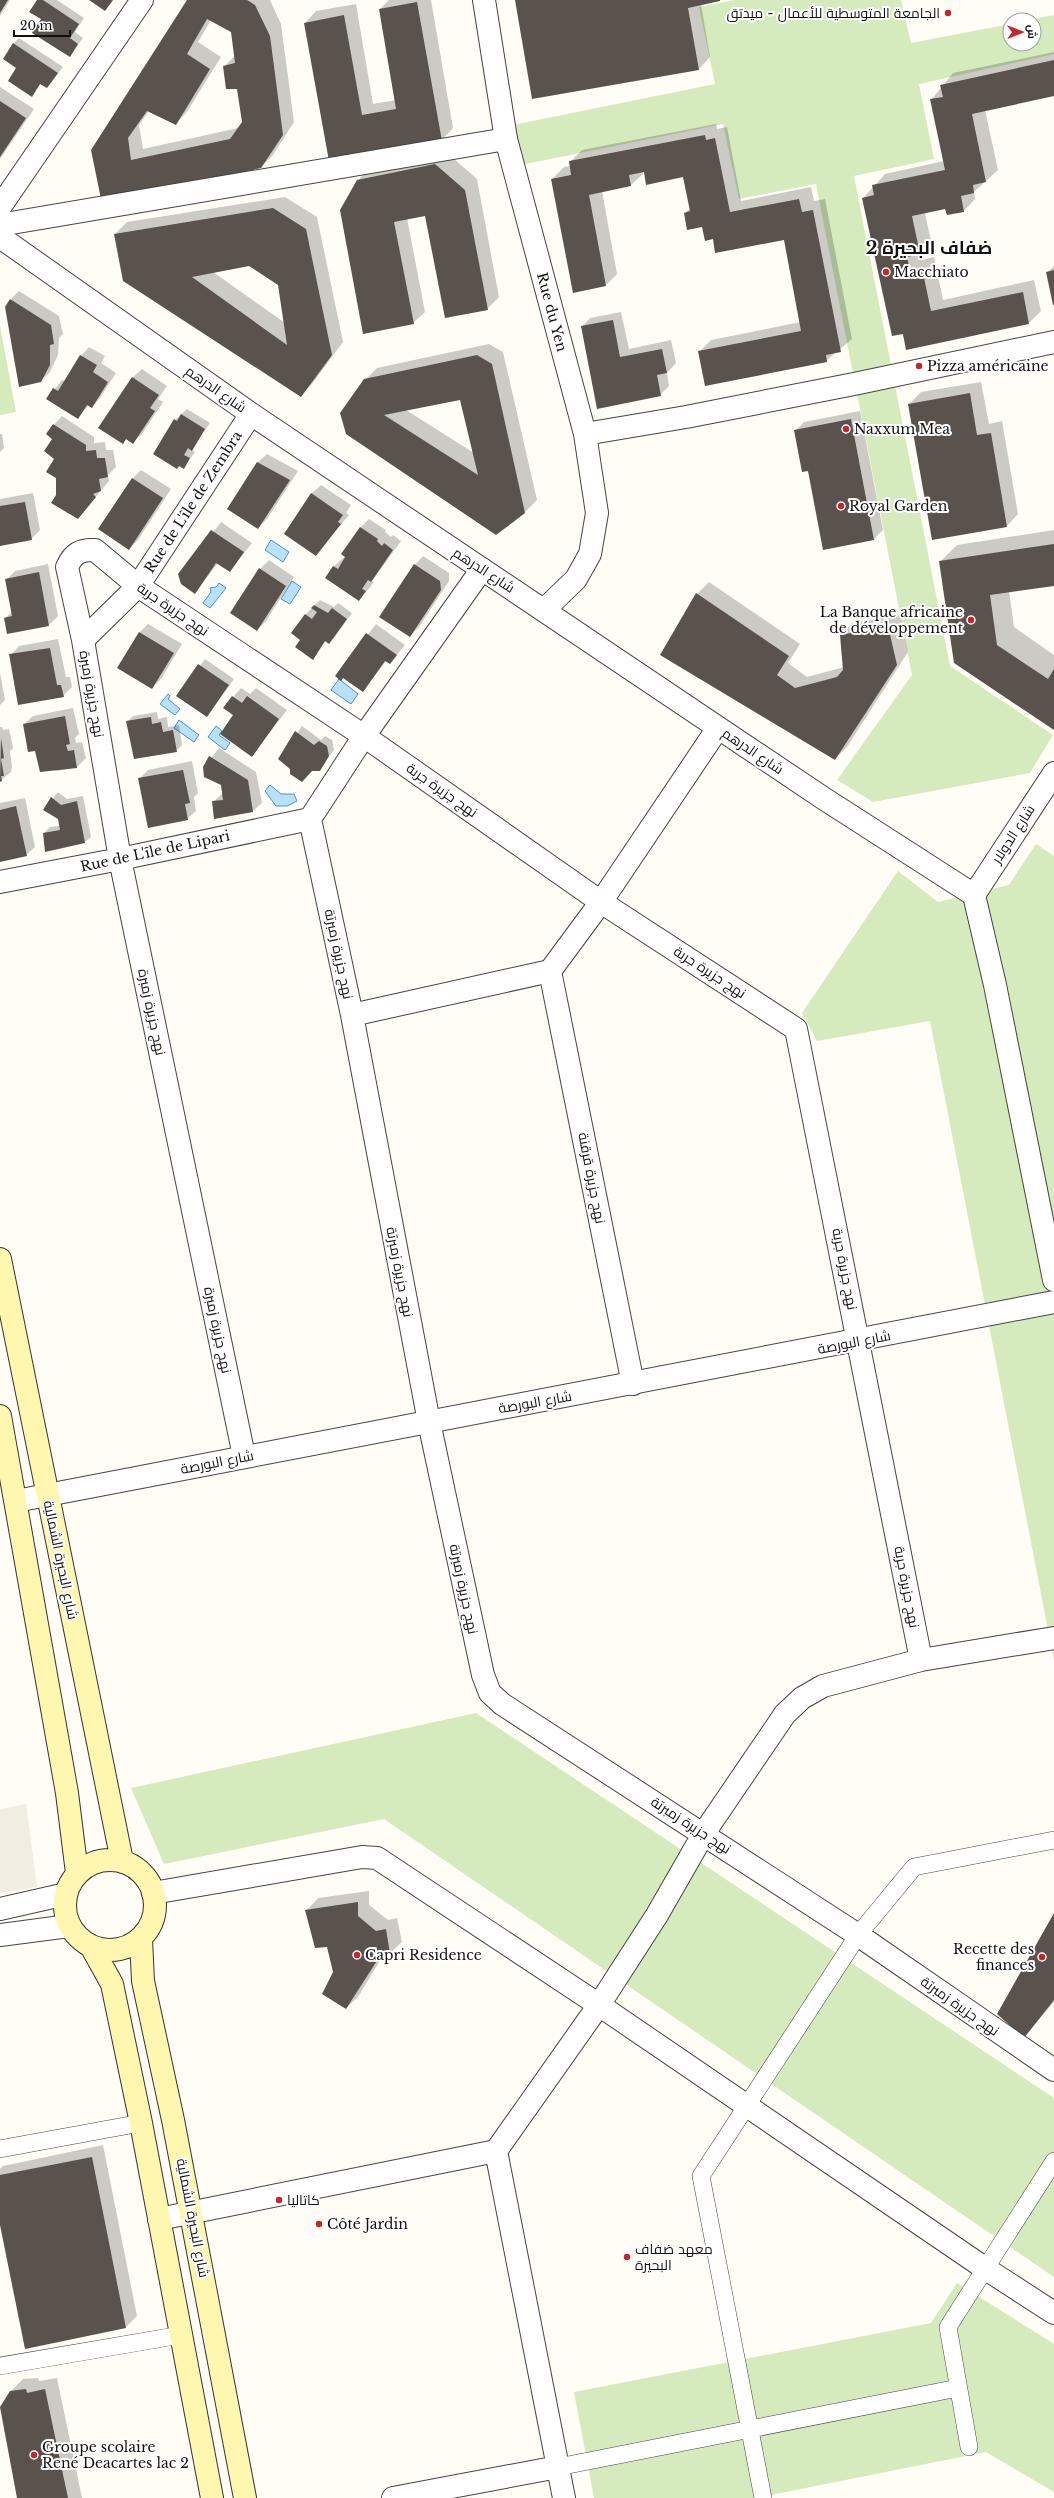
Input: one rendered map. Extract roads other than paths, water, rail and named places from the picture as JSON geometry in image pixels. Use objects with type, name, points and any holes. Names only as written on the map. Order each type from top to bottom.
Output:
[{"type":"main road","name":"شارع البحيرة الشمالية","points":[[0,1259],[122,1862]]},
{"type":"main road","points":[[0,1416],[67,1793],[77,1873]]},
{"type":"main road","points":[[106,1860],[122,1862],[139,1870],[150,1884],[154,1893],[154,1918],[141,1939],[126,1948],[109,1951],[92,1948],[78,1939],[69,1926],[65,1916],[66,1894],[77,1873],[91,1864],[106,1860]]},
{"type":"main road","name":"شارع البحيرة الشمالية","points":[[141,1939],[143,1981],[192,2213],[245,2498]]},
{"type":"main road","points":[[92,1948],[112,1984],[141,2123],[212,2498]]},
{"type":"street","points":[[0,207],[142,0]]},
{"type":"street","name":"Rue du Yen","points":[[484,0],[506,140],[585,434],[597,513],[590,554],[576,579],[545,609]]},
{"type":"street","points":[[0,225],[506,140]]},
{"type":"street","name":"شارع الدرهم","points":[[0,237],[251,414],[482,569],[545,609],[718,728],[974,895]]},
{"type":"street","points":[[585,434],[686,417],[854,384],[1054,342]]},
{"type":"street","name":"Rue de L'île de Zembra","points":[[83,640],[138,586],[251,414]]},
{"type":"street","name":"نهج جزيرة جربة","points":[[67,567],[77,552],[86,549],[94,550],[138,586],[364,736],[601,902],[796,1029],[921,1660]]},
{"type":"street","name":"نهج جزيرة زمبرة","points":[[67,567],[83,640],[120,859],[244,1456]]},
{"type":"street","points":[[310,819],[364,736],[482,569]]},
{"type":"street","points":[[352,1015],[550,971],[601,902],[718,728]]},
{"type":"street","name":"شارع الدولار","points":[[974,895],[1054,773]]},
{"type":"street","name":"Rue de L'île de Lipari","points":[[0,882],[120,859],[310,819]]},
{"type":"street","name":"نهج جزيرة زمبرتة","points":[[310,819],[352,1015],[429,1422],[483,1675],[490,1693],[502,1704],[704,1833],[858,1935],[1054,2070]]},
{"type":"street","points":[[974,895],[995,985],[1054,1280]]},
{"type":"street","name":"نهج جزيرة قرقنة","points":[[550,971],[633,1384]]},
{"type":"street","name":"شارع البورصة","points":[[16,1501],[244,1456],[859,1341],[1054,1302]]},
{"type":"street","points":[[159,2219],[496,2151],[599,2005],[657,1916],[704,1833],[784,1714],[802,1698],[823,1686],[921,1660],[1054,1638]]},
{"type":"street","points":[[763,2498],[701,2176],[858,1935],[914,1867],[1054,1840]]},
{"type":"street","points":[[154,1893],[362,1857],[377,1858],[599,2005],[986,2269],[1054,2313]]},
{"type":"street","points":[[0,1909],[66,1894]]},
{"type":"street","points":[[0,1935],[69,1926]]},
{"type":"street","points":[[0,2149],[141,2123]]},
{"type":"street","points":[[496,2151],[564,2498]]},
{"type":"street","points":[[969,2447],[948,2327],[1054,2161]]},
{"type":"street","points":[[0,2366],[182,2335]]},
{"type":"street","points":[[393,2498],[750,2430],[958,2388]]},
{"type":"water","points":[[271,540],[289,552],[283,562],[265,550]]},
{"type":"water","points":[[292,581],[301,587],[290,604],[281,599]]},
{"type":"water","points":[[219,583],[226,588],[210,608],[203,603],[211,592],[210,588],[216,587]]},
{"type":"water","points":[[339,679],[358,694],[351,704],[331,690]]},
{"type":"water","points":[[168,694],[170,696],[168,699],[180,709],[175,715],[160,704]]},
{"type":"water","points":[[179,720],[199,735],[194,742],[174,728]]},
{"type":"water","points":[[216,726],[222,731],[219,735],[230,743],[225,750],[208,737]]},
{"type":"water","points":[[270,785],[281,794],[294,794],[297,801],[287,806],[276,806],[265,791]]},
{"type":"place","name":"الجامعة المتوسطية للأعمال - ميدتق","points":[[948,13]]},
{"type":"place","name":"Macchiato","points":[[886,272]]},
{"type":"place","name":"Pizza américaine","points":[[919,366]]},
{"type":"place","name":"Naxxum Mea","points":[[846,429]]},
{"type":"place","name":"Royal Garden","points":[[841,506]]},
{"type":"place","name":"La Banque africaine de développement","points":[[971,620]]},
{"type":"place","name":"Capri Residence","points":[[357,1955]]},
{"type":"place","name":"Recette des finances","points":[[1042,1957]]},
{"type":"place","name":"كاتاليا","points":[[279,2200]]},
{"type":"place","name":"Côté Jardin","points":[[319,2224]]},
{"type":"place","name":"معهد ضفاف البحيرة","points":[[627,2257]]},
{"type":"place","name":"Groupe scolaire René Deacartes lac 2","points":[[34,2455]]},
{"type":"district","name":"ضفاف البحيرة 2","points":[[929,248]]}]
